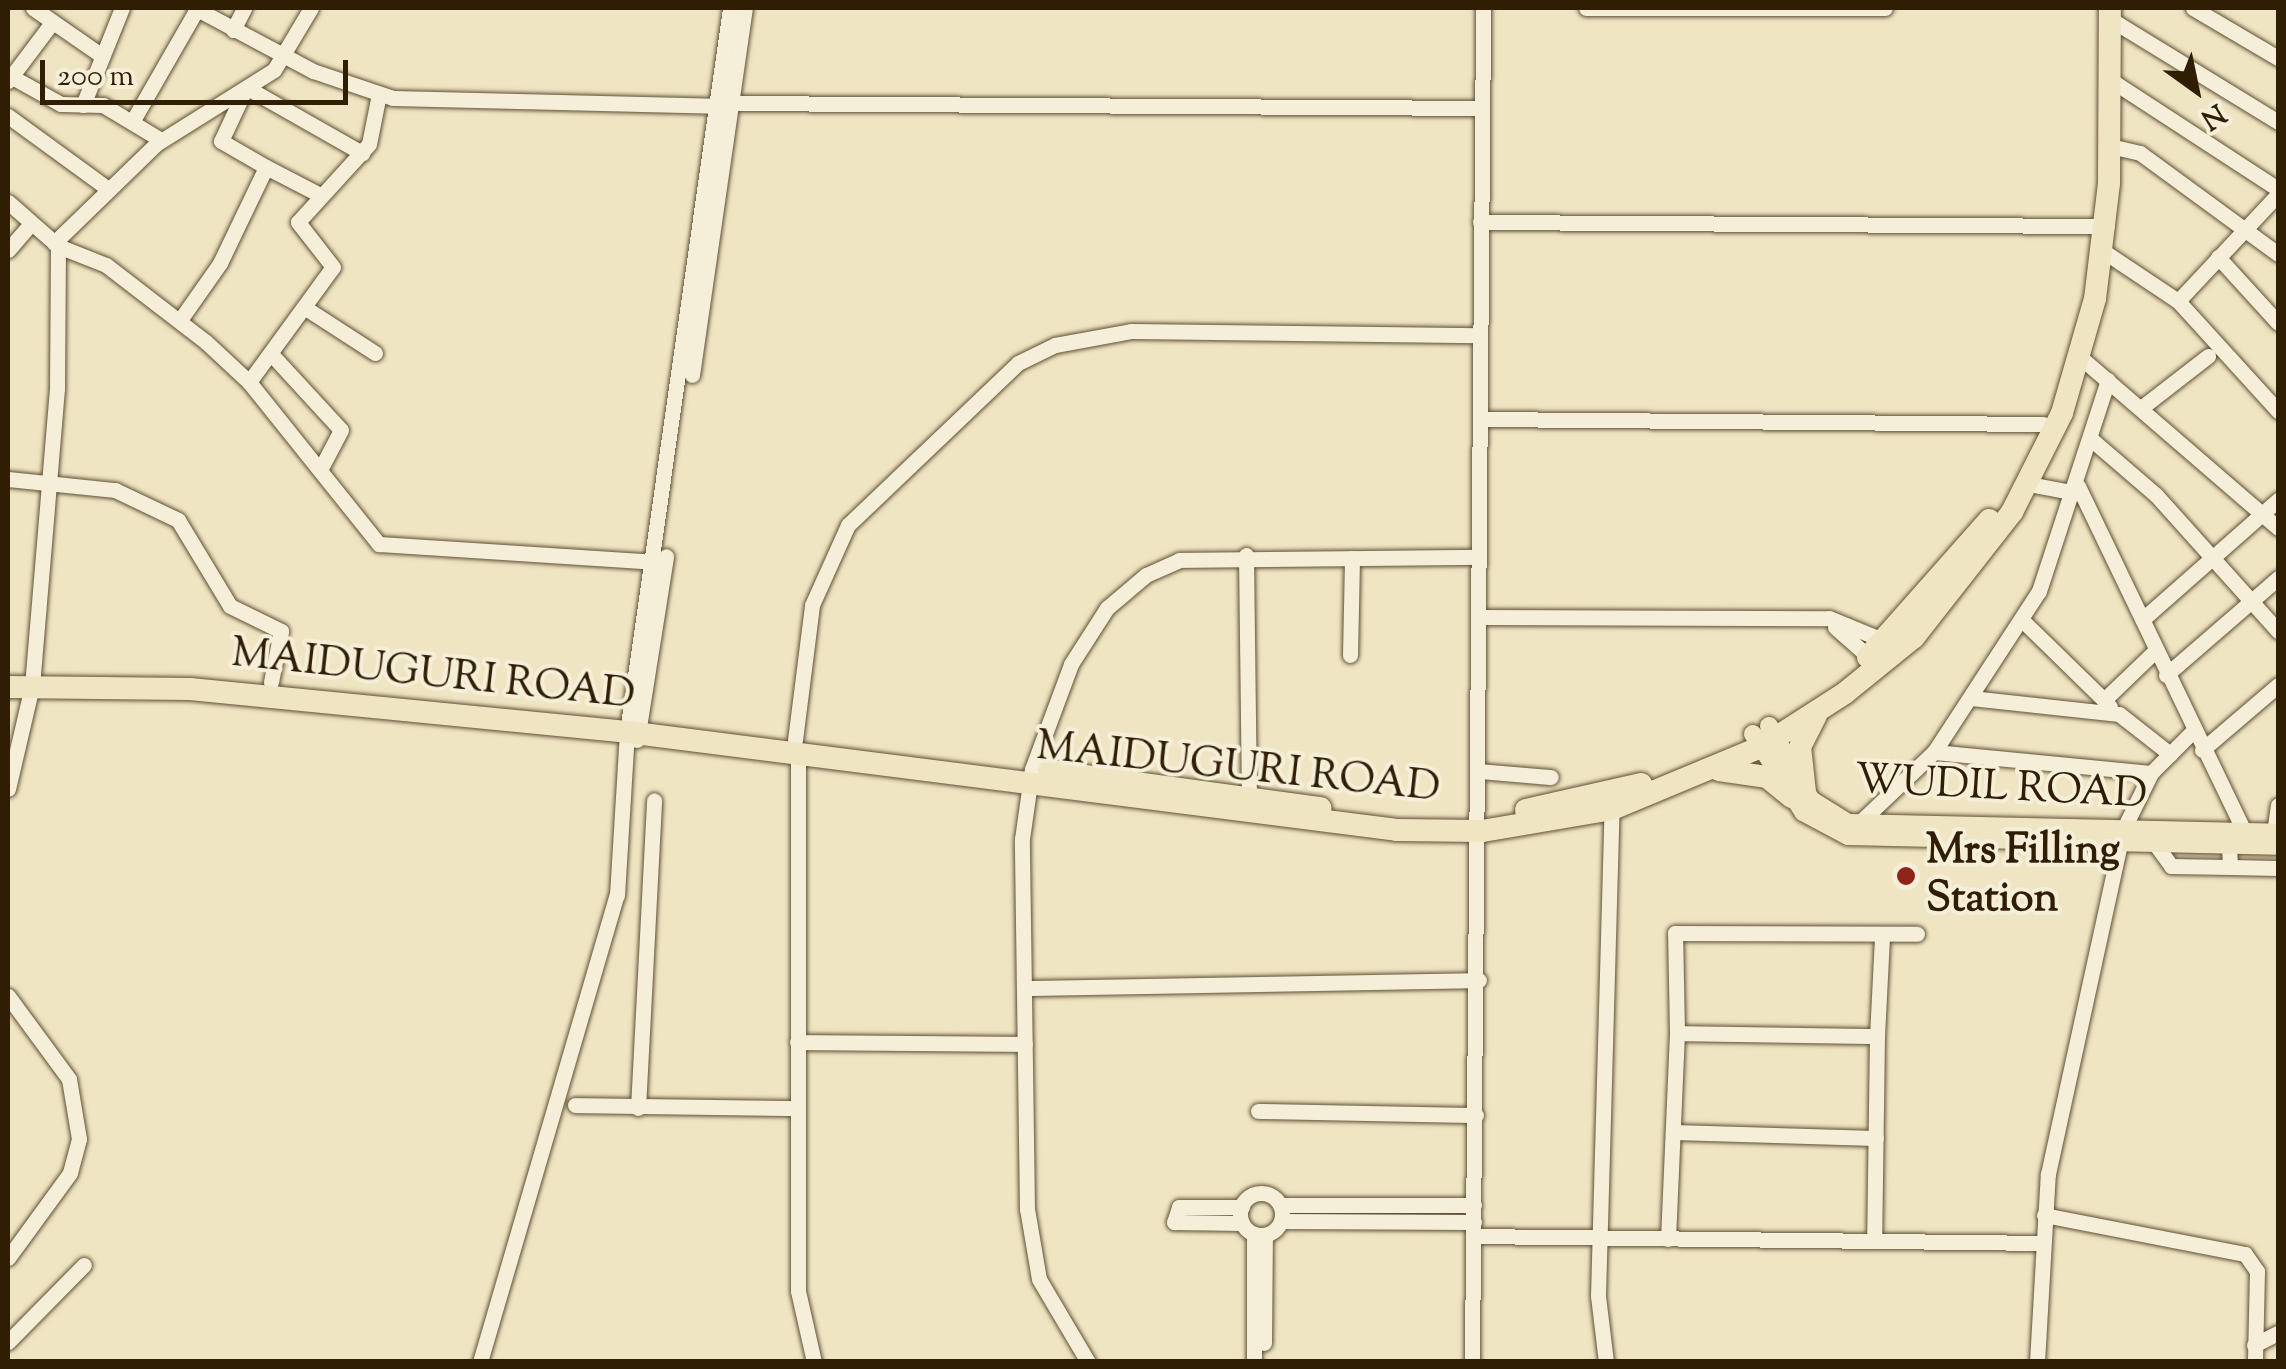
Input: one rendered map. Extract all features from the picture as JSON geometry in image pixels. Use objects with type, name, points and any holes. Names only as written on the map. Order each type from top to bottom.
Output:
[{"type":"highway","name":"MAIDUGURI ROAD","points":[[1031,776],[1344,826],[1481,824],[1612,809],[1711,771],[1765,736],[1877,649],[1983,528],[2043,424],[2081,303],[2099,226],[2110,146],[2106,11]]},
{"type":"highway","name":"MAIDUGURI ROAD","points":[[8,672],[33,679],[190,689],[634,730],[1481,824],[1654,780],[1820,711],[1952,596],[2028,484],[2080,357],[2103,252],[2099,226],[2106,11]]},
{"type":"highway","name":"MAIDUGURI ROAD","points":[[8,686],[33,679],[272,682],[634,730]]},
{"type":"highway","points":[[1711,771],[1746,770],[1798,794],[1800,747],[1820,711]]},
{"type":"main road","name":"WUDIL ROAD","points":[[1765,736],[1798,794],[1830,830],[2122,838],[2245,833],[2277,837]]},
{"type":"main road","name":"WUDIL ROAD","points":[[1798,794],[1820,809],[1891,832]]},
{"type":"main road","name":"WUDIL ROAD","points":[[2122,838],[2156,845],[2229,846],[2277,837]]},
{"type":"street","points":[[33,8],[50,24],[102,56]]},
{"type":"street","points":[[83,106],[122,8]]},
{"type":"street","points":[[132,122],[196,8],[286,55],[380,94],[723,104],[1482,108]]},
{"type":"street","points":[[233,30],[244,8]]},
{"type":"street","points":[[8,789],[26,726],[33,679],[50,481],[56,244],[162,140],[248,91],[286,55],[312,8]]},
{"type":"street","points":[[480,1362],[617,895],[634,730],[723,104],[730,8]]},
{"type":"street","points":[[723,104],[745,8]]},
{"type":"street","points":[[1472,1362],[1481,824],[1478,617],[1482,8]]},
{"type":"street","points":[[1586,8],[1885,8]]},
{"type":"street","points":[[2194,8],[2278,58]]},
{"type":"street","points":[[2106,11],[2278,122]]},
{"type":"street","points":[[50,24],[10,80],[61,104],[102,105],[162,140]]},
{"type":"street","points":[[2109,80],[2278,192],[2178,301]]},
{"type":"street","points":[[248,91],[362,153]]},
{"type":"street","points":[[248,91],[221,141],[318,194]]},
{"type":"street","points":[[249,382],[307,309],[334,264],[299,230],[318,194],[362,153],[374,135],[380,94]]},
{"type":"street","points":[[8,116],[108,189]]},
{"type":"street","points":[[2110,146],[2140,153],[2278,254]]},
{"type":"street","points":[[180,320],[220,262],[266,167]]},
{"type":"street","points":[[8,202],[56,244],[106,265],[180,320],[249,382],[387,548],[660,562]]},
{"type":"street","points":[[1480,222],[2099,226]]},
{"type":"street","points":[[8,250],[31,224]]},
{"type":"street","points":[[2103,252],[2178,301],[2278,411]]},
{"type":"street","points":[[2218,257],[2278,323]]},
{"type":"street","points":[[307,309],[375,354]]},
{"type":"street","points":[[814,1362],[798,1291],[796,748],[812,605],[848,524],[1018,363],[1055,344],[1131,331],[1480,335]]},
{"type":"street","points":[[272,356],[340,430],[320,470]]},
{"type":"street","points":[[2142,408],[2208,356]]},
{"type":"street","points":[[2080,357],[2278,528]]},
{"type":"street","points":[[1858,824],[1934,752],[2022,620],[2077,489],[2108,380]]},
{"type":"street","points":[[1480,419],[2043,424]]},
{"type":"street","points":[[2092,440],[2211,558],[2278,632]]},
{"type":"street","points":[[8,480],[115,490],[178,520],[230,606],[281,631],[272,682]]},
{"type":"street","points":[[2028,484],[2077,489]]},
{"type":"street","points":[[2077,489],[2144,618],[2192,732],[2245,833]]},
{"type":"street","points":[[2144,618],[2278,500]]},
{"type":"street","points":[[1088,1362],[1060,1326],[1029,1235],[1022,839],[1031,776],[1071,664],[1107,608],[1146,575],[1179,560],[1246,556],[1479,558]]},
{"type":"street","points":[[1246,556],[1250,796]]},
{"type":"street","points":[[1350,655],[1352,558]]},
{"type":"street","points":[[2166,674],[2278,578]]},
{"type":"street","points":[[1478,617],[1819,618],[1877,649]]},
{"type":"street","points":[[2022,620],[2116,714],[2170,754]]},
{"type":"street","points":[[2104,700],[2156,650]]},
{"type":"street","points":[[2202,750],[2278,685]]},
{"type":"street","points":[[1971,698],[2116,714]]},
{"type":"street","points":[[8,727],[26,726]]},
{"type":"street","points":[[2038,1362],[2044,1215],[2122,838],[2151,773],[2192,732]]},
{"type":"street","points":[[1934,752],[2151,773]]},
{"type":"street","points":[[1480,772],[1551,777]]},
{"type":"street","points":[[638,1108],[654,800]]},
{"type":"street","points":[[2277,837],[2278,805]]},
{"type":"street","points":[[1606,1362],[1598,1296],[1605,1238],[1612,809]]},
{"type":"street","points":[[2156,845],[2171,866],[2278,868]]},
{"type":"street","points":[[2229,846],[2230,868]]},
{"type":"street","points":[[1668,1239],[1677,1033],[1675,933],[1882,937],[1917,934]]},
{"type":"street","points":[[1874,1242],[1882,937]]},
{"type":"street","points":[[1026,988],[1479,980]]},
{"type":"street","points":[[8,996],[68,1079],[79,1139],[70,1173],[8,1258]]},
{"type":"street","points":[[1677,1033],[1877,1036]]},
{"type":"street","points":[[797,1042],[1025,1044]]},
{"type":"street","points":[[574,1105],[797,1108]]},
{"type":"street","points":[[1258,1111],[1476,1114]]},
{"type":"street","points":[[1673,1132],[1876,1138]]},
{"type":"street","points":[[1264,1362],[1259,1262],[1251,1225],[1263,1193],[1281,1213]]},
{"type":"street","points":[[1251,1225],[1281,1213],[1345,1213],[1474,1221],[1605,1238],[2042,1243]]},
{"type":"street","points":[[2044,1215],[2245,1254],[2257,1271],[2254,1353]]},
{"type":"street","points":[[1254,1362],[1259,1262]]},
{"type":"street","points":[[8,1342],[84,1265]]},
{"type":"street","points":[[2254,1353],[2278,1333]]},
{"type":"place","name":"Mrs Filling Station","points":[[1906,876]]}]
